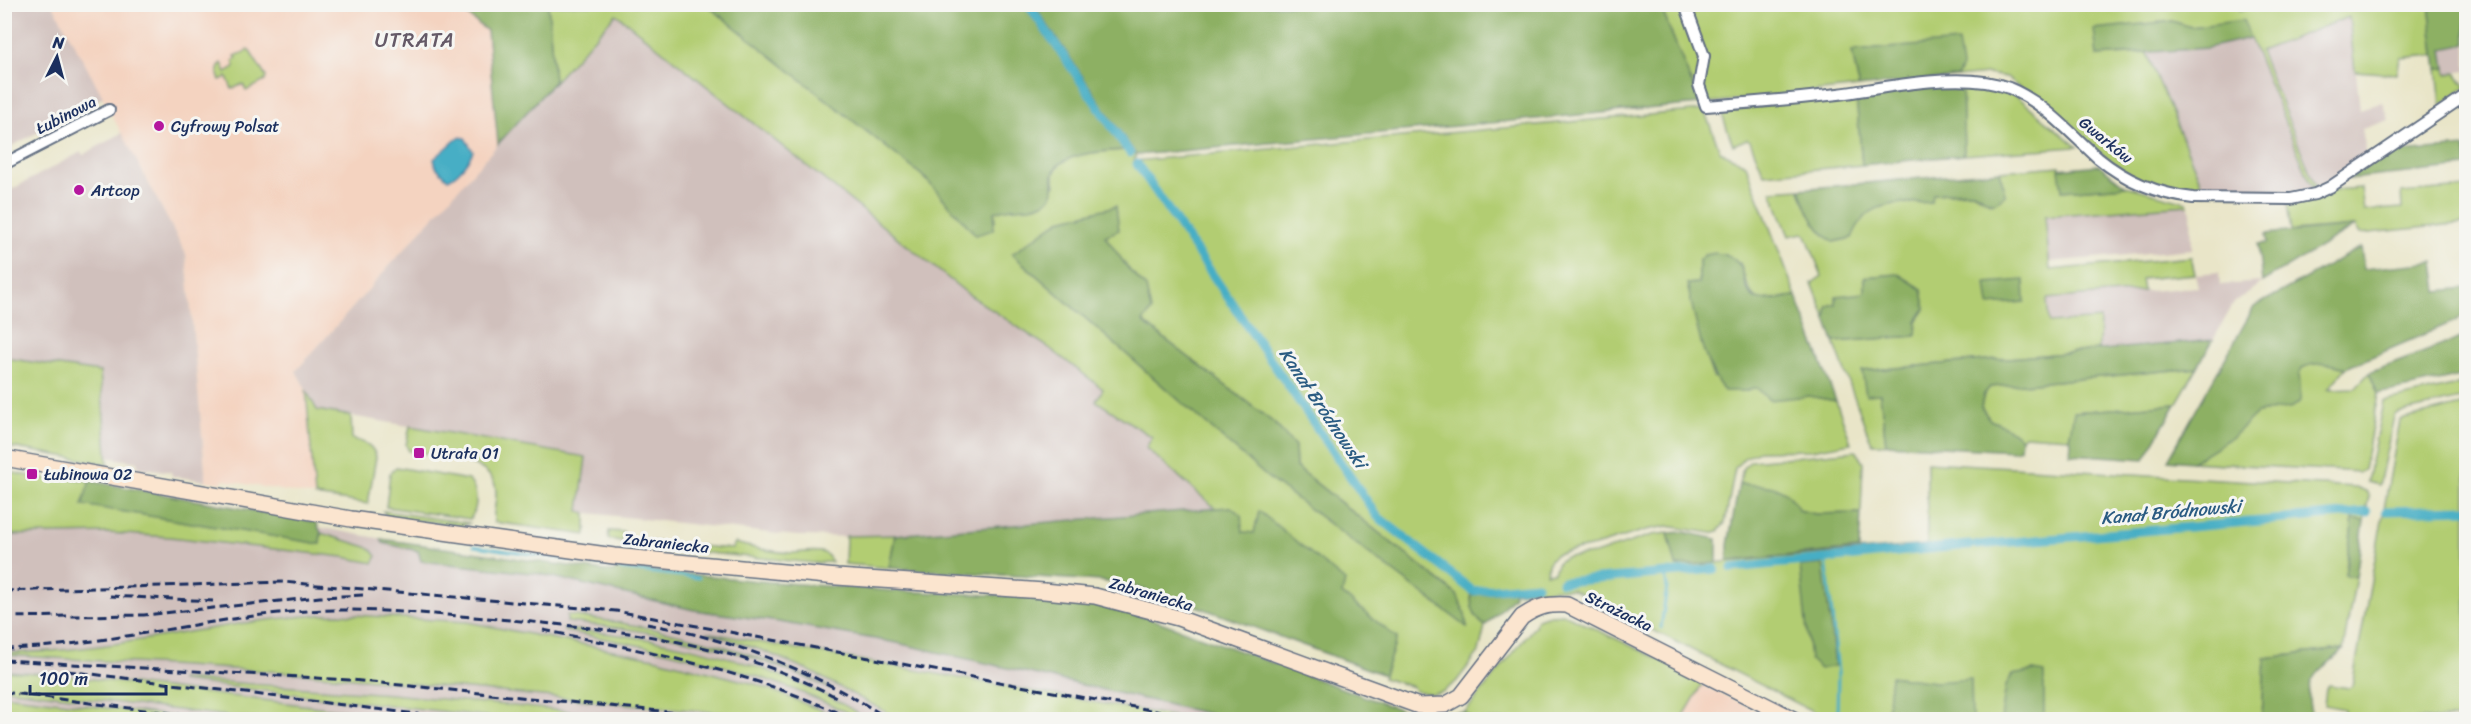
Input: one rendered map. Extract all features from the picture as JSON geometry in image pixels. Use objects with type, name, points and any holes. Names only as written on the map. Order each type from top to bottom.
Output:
[{"type":"main road","name":"Zabraniecka","points":[[4,458],[351,519],[614,556],[837,578],[1095,596],[1178,618],[1318,670]]},
{"type":"main road","name":"Strażacka","points":[[1318,670],[1419,706],[1445,705],[1461,696],[1522,617],[1534,609],[1549,604],[1567,605],[1795,720]]},
{"type":"street","name":"Gwarków","points":[[1685,4],[1704,56],[1698,85],[1706,106],[1767,102],[1956,80],[1980,82],[2006,87],[2027,96],[2074,134],[2099,159],[2128,178],[2160,193],[2193,198],[2291,200],[2304,198],[2330,187],[2466,95]]},
{"type":"street","name":"Łubinowa","points":[[4,164],[110,110]]},
{"type":"shaded area","points":[[5,4],[53,5],[103,97],[5,150]]},
{"type":"shaded area","points":[[53,5],[455,5],[553,83],[296,371],[306,390],[315,496],[223,480],[222,483],[206,481],[186,254]]},
{"type":"shaded area","points":[[615,13],[968,294],[1048,347],[1104,389],[1097,401],[1153,437],[1146,448],[1215,508],[874,537],[797,536],[579,512],[586,457],[317,410],[296,371]]},
{"type":"shaded area","points":[[2350,17],[2360,110],[2383,102],[2389,120],[2362,129],[2367,156],[2350,168],[2348,166],[2337,172],[2336,176],[2316,187],[2260,51]]},
{"type":"shaded area","points":[[2250,38],[2313,189],[2270,194],[2267,190],[2256,191],[2255,188],[2202,185],[2147,53],[2207,48]]},
{"type":"shaded area","points":[[2466,44],[2466,71],[2447,74],[2442,49]]},
{"type":"shaded area","points":[[122,133],[186,254],[206,481],[172,476],[171,472],[138,467],[137,462],[107,457],[100,372],[5,358],[5,193],[81,152],[83,155]]},
{"type":"shaded area","points":[[2188,205],[2191,212],[2192,249],[2049,262],[2045,216]]},
{"type":"shaded area","points":[[2219,272],[2220,285],[2262,282],[2234,303],[2213,340],[2099,350],[2100,319],[2049,323],[2047,299],[2198,287],[2195,274]]},
{"type":"shaded area","points":[[4,471],[47,479],[51,476],[65,477],[225,504],[316,522],[317,527],[599,578],[1427,719],[5,719]]},
{"type":"shaded area","points":[[1702,685],[1775,719],[1682,720]]},
{"type":"green space","points":[[2237,4],[2240,10],[2258,4],[2429,5],[2435,55],[2400,58],[2397,74],[2355,71],[2349,17],[2260,51],[2316,187],[2313,189],[2243,21],[2191,27],[2172,21],[2097,56],[2147,53],[2205,193],[2199,193],[2159,187],[2125,171],[2093,147],[2034,94],[2018,87],[2007,77],[1987,74],[1957,77],[1852,52],[1859,87],[1700,104],[1660,5]]},
{"type":"green space","points":[[455,5],[548,5],[554,82],[498,144],[487,31]]},
{"type":"green space","points":[[548,5],[707,5],[924,177],[976,235],[995,221],[995,212],[1005,208],[1036,206],[1055,185],[1054,174],[1059,165],[1067,160],[1091,153],[1125,150],[1024,5],[1034,5],[1136,155],[1134,161],[1704,110],[1720,151],[1746,165],[1796,296],[1757,298],[1748,287],[1740,263],[1699,260],[1699,283],[1687,284],[1713,377],[1747,391],[1757,387],[1790,397],[1809,396],[1836,401],[1851,443],[1812,450],[1759,451],[1744,458],[1735,468],[1725,523],[1718,531],[1711,533],[1667,526],[1646,530],[1595,546],[1556,554],[1549,561],[1546,573],[1554,572],[1558,562],[1566,557],[1595,554],[1652,535],[1668,533],[1677,566],[1927,545],[1927,462],[2356,487],[2366,491],[2369,496],[2364,521],[2353,520],[2345,575],[2356,577],[2343,649],[2265,658],[2262,719],[1828,719],[1572,589],[1561,589],[1471,595],[1474,612],[1485,626],[1479,652],[1456,682],[1442,692],[1432,694],[1415,691],[1413,687],[1383,678],[1397,638],[1342,594],[1259,512],[1254,534],[1242,532],[1231,507],[1215,508],[1146,448],[1152,437],[1096,401],[1103,389],[1048,347],[968,294],[616,14],[554,82]],"holes":[[[1116,207],[1104,236],[1130,271],[1146,287],[1143,322],[1274,423],[1295,446],[1296,467],[1457,595],[1467,626],[1267,477],[1012,254],[1060,220]]]},
{"type":"green space","points":[[707,5],[1024,5],[1125,150],[1082,155],[1061,163],[1055,169],[1053,192],[1048,200],[1039,205],[995,212],[993,230],[976,235],[924,177]]},
{"type":"green space","points":[[1034,5],[1660,5],[1700,104],[1136,155]]},
{"type":"green space","points":[[2429,5],[2466,5],[2466,44],[2443,49],[2446,68],[2437,69]]},
{"type":"green space","points":[[2243,20],[2250,38],[2207,48],[2097,56],[2094,29],[2172,21],[2191,27]]},
{"type":"green space","points":[[1958,42],[1962,67],[1957,77],[1859,87],[1852,51]]},
{"type":"green space","points":[[249,50],[266,77],[265,81],[246,91],[243,84],[232,89],[227,77],[220,80],[218,69],[222,63],[226,72],[235,67],[233,61],[237,59],[235,56]]},
{"type":"green space","points":[[2446,68],[2447,74],[2456,73],[2466,87],[2441,105],[2437,69]]},
{"type":"green space","points":[[1962,84],[1985,85],[2012,92],[2077,147],[1964,155]]},
{"type":"green space","points":[[1962,84],[1964,155],[1862,165],[1856,95]]},
{"type":"green space","points":[[1856,95],[1862,165],[1764,174],[1750,141],[1747,139],[1733,145],[1720,109]]},
{"type":"green space","points":[[2466,147],[2466,167],[2348,179],[2387,153]]},
{"type":"green space","points":[[2099,165],[2126,186],[2062,191],[2059,169]]},
{"type":"green space","points":[[2060,166],[2062,191],[2126,186],[2187,202],[2188,205],[2045,216],[2050,270],[2191,257],[2195,274],[2141,279],[2143,291],[2047,299],[2049,323],[2100,319],[2099,350],[1863,371],[1866,394],[1880,394],[1886,444],[1873,444],[1834,342],[1915,336],[1917,321],[1925,309],[1922,289],[1898,274],[1865,277],[1865,293],[1828,306],[1826,319],[1812,283],[1822,276],[1806,235],[1803,233],[1789,236],[1771,191],[1800,189],[1812,218],[1834,242],[1851,238],[1866,216],[1884,206],[1932,202],[1932,194],[1972,192],[1991,203],[2005,195],[2000,171]]},
{"type":"green space","points":[[2000,171],[2005,195],[1995,202],[1988,201],[1972,192],[1962,191],[1933,194],[1932,202],[1884,206],[1866,216],[1858,225],[1852,238],[1833,242],[1812,219],[1800,189]]},
{"type":"green space","points":[[2361,188],[2364,211],[2402,208],[2401,193],[2466,188],[2466,223],[2360,234],[2355,226],[2291,231],[2287,203],[2318,200],[2333,190]]},
{"type":"green space","points":[[1116,206],[1119,230],[1105,236],[1130,271],[1146,287],[1151,311],[1143,322],[1274,423],[1295,446],[1296,467],[1457,595],[1465,614],[1467,627],[1267,477],[1012,254],[1060,220]]},
{"type":"green space","points":[[2355,226],[2262,282],[2258,244],[2267,243],[2266,234]]},
{"type":"green space","points":[[2361,247],[2364,269],[2434,262],[2438,291],[2466,288],[2466,313],[2455,321],[2346,368],[2313,364],[2302,368],[2299,374],[2301,400],[2293,407],[2257,413],[2232,437],[2192,462],[2168,460],[2254,307]]},
{"type":"green space","points":[[1716,253],[1736,261],[1741,268],[1748,290],[1758,299],[1772,300],[1796,296],[1836,401],[1809,396],[1769,400],[1757,388],[1747,391],[1724,391],[1705,353],[1687,284],[1699,283],[1699,260],[1704,255]]},
{"type":"green space","points":[[1898,274],[1922,289],[1925,309],[1917,321],[1916,336],[1834,342],[1826,319],[1828,306],[1836,304],[1836,296],[1865,293],[1865,277]]},
{"type":"green space","points":[[2024,280],[2025,302],[1989,305],[1986,283]]},
{"type":"green space","points":[[2466,336],[2466,375],[2378,394],[2369,373]]},
{"type":"green space","points":[[2213,340],[2197,368],[1990,387],[1984,394],[1981,407],[1990,420],[2006,427],[2021,438],[2020,449],[2015,451],[1886,444],[1880,394],[1866,395],[1862,371]]},
{"type":"green space","points":[[5,358],[100,372],[108,464],[5,446]]},
{"type":"green space","points":[[2314,363],[2328,363],[2346,368],[2328,389],[2355,388],[2369,373],[2378,394],[2364,470],[2360,472],[2192,462],[2257,413],[2292,407],[2301,401],[2299,374],[2301,368]]},
{"type":"green space","points":[[2197,368],[2176,404],[2075,412],[2069,438],[2024,435],[2021,438],[2006,427],[1990,420],[1981,407],[1984,394],[1990,387]]},
{"type":"green space","points":[[2466,383],[2466,398],[2397,413],[2394,416],[2379,485],[2367,482],[2383,402]]},
{"type":"green space","points":[[306,390],[317,410],[351,416],[352,439],[367,444],[373,449],[376,457],[368,504],[315,496]]},
{"type":"green space","points":[[2176,404],[2144,459],[2070,454],[2071,441],[2069,438],[2074,412]]},
{"type":"green space","points":[[2466,404],[2466,719],[2345,719],[2344,709],[2324,705],[2326,689],[2329,685],[2349,688],[2352,686],[2400,420]]},
{"type":"green space","points":[[410,426],[586,457],[579,511],[586,513],[586,535],[494,522],[496,490],[490,476],[471,463],[445,456],[409,451],[406,445]]},
{"type":"green space","points":[[1856,451],[1863,463],[1861,513],[1815,514],[1798,510],[1788,495],[1781,490],[1766,486],[1739,484],[1743,468],[1751,461]]},
{"type":"green space","points":[[396,467],[468,480],[476,494],[473,515],[470,519],[386,507],[390,473]]},
{"type":"green space","points":[[4,471],[47,479],[51,476],[90,481],[83,505],[320,544],[321,533],[370,548],[377,556],[373,563],[343,557],[170,537],[109,533],[5,535]]},
{"type":"green space","points":[[90,481],[316,522],[321,533],[320,544],[82,505]]},
{"type":"green space","points":[[1739,484],[1775,487],[1788,494],[1799,510],[1815,514],[1861,513],[1859,549],[1728,561],[1728,545]]},
{"type":"green space","points":[[1231,507],[1241,515],[1243,532],[1254,533],[1259,511],[1345,581],[1342,594],[1397,638],[1384,675],[1188,603],[1129,585],[1100,581],[889,568],[895,535]]},
{"type":"green space","points":[[383,511],[469,523],[462,526],[394,520],[387,517]]},
{"type":"green space","points":[[2353,519],[2364,521],[2356,577],[2345,575]]},
{"type":"green space","points":[[609,531],[624,532],[623,539],[732,549],[735,543],[763,550],[792,553],[818,551],[826,554],[832,562],[813,563],[697,552],[608,539]]},
{"type":"green space","points":[[1684,532],[1717,539],[1717,563],[1676,566],[1668,533]]},
{"type":"green space","points":[[895,535],[889,568],[845,564],[846,536]]},
{"type":"green space","points":[[381,539],[612,572],[621,567],[758,581],[894,591],[1013,596],[1091,604],[1152,619],[1426,719],[1232,719],[897,643],[694,610],[540,574],[421,561],[418,551],[383,543]]},
{"type":"green space","points":[[1823,564],[1835,666],[1820,669],[1810,660],[1800,566]]},
{"type":"green space","points":[[1513,591],[1514,596],[1485,626],[1478,619],[1473,609],[1471,595]]},
{"type":"green space","points":[[338,614],[467,622],[654,658],[759,685],[843,719],[785,719],[299,673],[5,655],[4,653],[88,647],[254,622]]},
{"type":"green space","points":[[1564,614],[1665,662],[1702,685],[1682,719],[1472,720],[1465,712],[1535,626],[1537,619]]},
{"type":"green space","points":[[567,615],[669,632],[702,640],[767,661],[831,688],[765,662],[702,643],[636,630],[567,622]]},
{"type":"green space","points":[[564,629],[657,641],[718,655],[778,674],[860,715],[858,718],[769,680],[709,662],[564,631]]},
{"type":"green space","points":[[706,632],[1188,719],[899,719],[806,669],[761,650]]},
{"type":"green space","points":[[2343,649],[2313,679],[2309,698],[2313,719],[2262,719],[2265,658]]},
{"type":"green space","points":[[4,671],[52,674],[416,719],[252,719],[5,689]]},
{"type":"green space","points":[[2034,671],[2044,673],[2044,719],[2001,719],[2006,685],[2012,675]]},
{"type":"green space","points":[[1891,676],[1935,682],[1971,679],[1972,719],[1886,719]]},
{"type":"green space","points":[[181,679],[391,694],[648,719],[508,719],[181,681]]},
{"type":"green space","points":[[5,695],[195,719],[5,719]]},
{"type":"green space","points":[[1465,712],[1472,719],[1426,719]]},
{"type":"water","points":[[459,137],[465,138],[473,151],[463,167],[448,179],[436,167],[434,159]]},
{"type":"waterway","name":"Kanał Bródnowski","points":[[1028,4],[1130,153]]},
{"type":"waterway","name":"Kanał Bródnowski","points":[[1137,164],[1377,516],[1473,591],[1537,585]]},
{"type":"waterway","name":"Kanał Bródnowski","points":[[2386,511],[2466,509]]},
{"type":"waterway","name":"Kanał Bródnowski","points":[[1977,545],[2367,512]]},
{"type":"waterway","name":"Kanał Bródnowski","points":[[1732,568],[1969,545]]},
{"type":"waterway","points":[[474,546],[604,565]]},
{"type":"waterway","points":[[1826,559],[1838,673],[1837,717]]},
{"type":"waterway","points":[[620,569],[699,578]]},
{"type":"waterway","name":"Kanał Bródnowski","points":[[1562,582],[1715,569]]},
{"type":"waterway","points":[[1661,628],[1667,587],[1665,574]]},
{"type":"railway","points":[[4,591],[283,582],[616,611],[1204,720]]},
{"type":"railway","points":[[4,617],[144,615],[320,597],[364,595]]},
{"type":"railway","points":[[110,596],[213,601]]},
{"type":"railway","points":[[4,649],[73,644],[279,613],[331,610],[409,612],[579,627],[667,640],[710,649],[753,662],[838,698]]},
{"type":"railway","points":[[647,624],[743,648],[803,672],[862,702],[890,720]]},
{"type":"railway","points":[[543,630],[662,655],[740,676],[816,703],[853,720]]},
{"type":"railway","points":[[4,660],[351,680],[748,720]]},
{"type":"railway","points":[[67,671],[465,720]]},
{"type":"railway","points":[[4,692],[223,720]]},
{"type":"place","name":"Cyfrowy Polsat","points":[[159,126]]},
{"type":"place","name":"Artcop","points":[[79,190]]},
{"type":"place","name":"Utrata 01","points":[[419,453]]},
{"type":"place","name":"Łubinowa 02","points":[[32,474]]},
{"type":"district","name":"UTRATA","points":[[415,40]]}]
